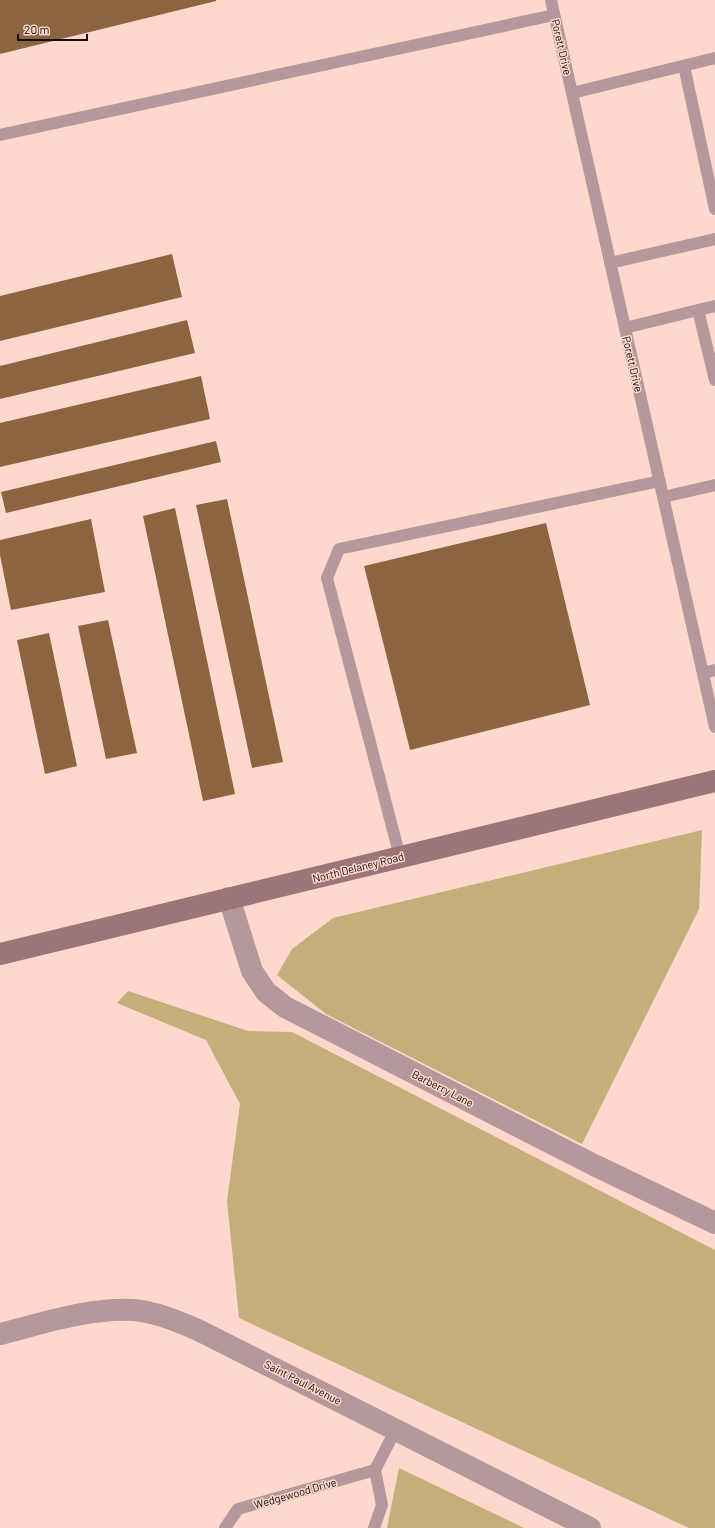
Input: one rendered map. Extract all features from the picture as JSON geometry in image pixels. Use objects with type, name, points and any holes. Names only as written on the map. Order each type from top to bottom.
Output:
[{"type":"street","name":"North Delaney Road","points":[[0,954],[715,781]]},
{"type":"street","name":"Barberry Lane","points":[[229,898],[252,971],[266,992],[284,1007],[594,1165],[715,1223]]},
{"type":"street","name":"Saint Paul Avenue","points":[[0,1334],[81,1315],[115,1310],[134,1310],[167,1317],[198,1330],[590,1528]]},
{"type":"lane","name":"Porett Drive","points":[[551,0],[715,727]]},
{"type":"lane","points":[[0,135],[554,15]]},
{"type":"lane","points":[[572,93],[715,58]]},
{"type":"lane","points":[[684,66],[715,209]]},
{"type":"lane","points":[[610,263],[715,239]]},
{"type":"lane","points":[[625,328],[715,306]]},
{"type":"lane","points":[[698,310],[715,377]]},
{"type":"lane","points":[[400,857],[327,578],[339,549],[660,481]]},
{"type":"lane","points":[[663,497],[715,486]]},
{"type":"lane","points":[[703,673],[715,670]]},
{"type":"lane","points":[[374,1528],[382,1505],[375,1470],[396,1429]]},
{"type":"lane","name":"Wedgewood Drive","points":[[225,1528],[238,1508],[375,1470]]},
{"type":"shaded area","points":[[702,830],[699,909],[582,1144],[326,1014],[277,975],[292,949],[333,918]]},
{"type":"shaded area","points":[[128,991],[248,1031],[292,1032],[715,1250],[715,1528],[689,1528],[239,1318],[227,1201],[240,1104],[206,1040],[117,1003]]},
{"type":"shaded area","points":[[399,1468],[524,1528],[387,1528]]},
{"type":"building","points":[[0,0],[216,0],[216,1],[0,54]]},
{"type":"building","points":[[172,254],[182,297],[0,341],[0,296]]},
{"type":"building","points":[[187,320],[195,353],[0,399],[0,366]]},
{"type":"building","points":[[201,376],[210,419],[0,467],[0,423]]},
{"type":"building","points":[[216,441],[221,462],[6,513],[1,492]]},
{"type":"building","points":[[227,499],[283,762],[252,768],[196,505]]},
{"type":"building","points":[[175,508],[235,794],[203,801],[143,516]]},
{"type":"building","points":[[91,519],[105,592],[11,610],[0,555],[0,540]]},
{"type":"building","points":[[546,523],[590,705],[410,750],[364,566]]},
{"type":"building","points":[[108,620],[137,753],[106,759],[78,626]]},
{"type":"building","points":[[49,633],[77,766],[45,774],[17,640]]}]
